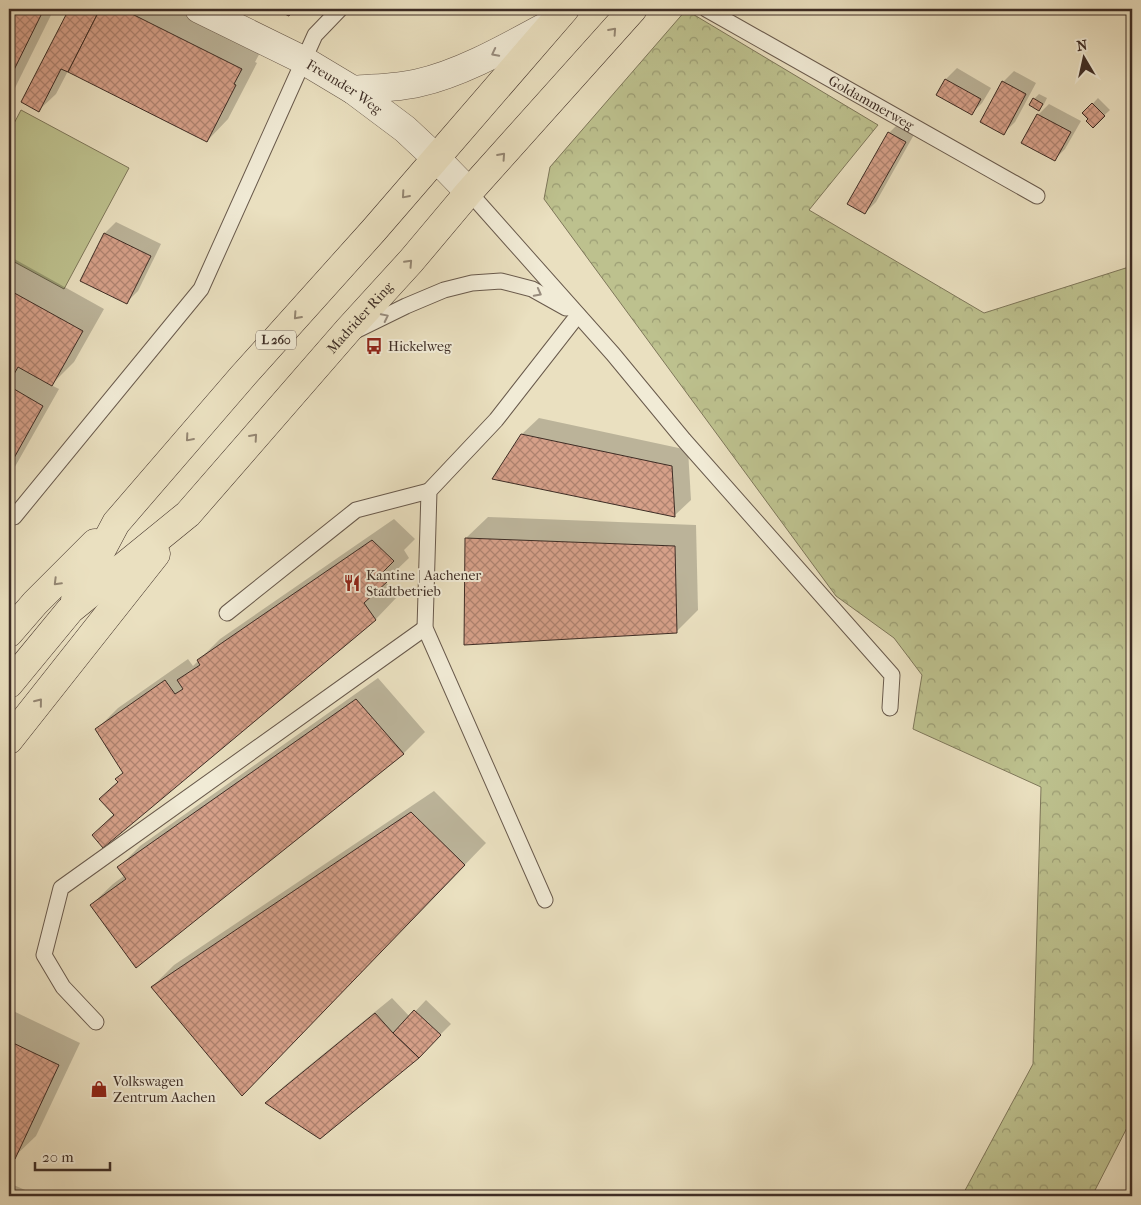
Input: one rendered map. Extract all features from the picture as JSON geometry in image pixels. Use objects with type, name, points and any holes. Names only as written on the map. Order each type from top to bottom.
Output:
[{"type":"main road","name":"Madrider Ring","points":[[9,684],[70,610],[188,514],[341,338],[411,261],[469,192],[633,9]]},
{"type":"main road","name":"Madrider Ring","points":[[70,610],[116,523],[242,377],[374,230],[559,15]]},
{"type":"main road","points":[[9,740],[188,514]]},
{"type":"main road","points":[[9,633],[35,604],[116,523]]},
{"type":"street","name":"Freunder Weg","points":[[199,9],[303,60],[353,90],[404,129],[469,192]]},
{"type":"street","points":[[353,90],[410,85],[445,75],[488,56],[559,15]]},
{"type":"lane","points":[[9,514],[14,517],[201,289],[315,35],[340,9]]},
{"type":"lane","name":"Goldammerweg","points":[[706,9],[1037,196]]},
{"type":"lane","points":[[469,192],[613,354],[684,440],[892,675],[890,708]]},
{"type":"lane","points":[[341,338],[406,306],[444,290],[472,283],[501,281],[532,289],[578,315]]},
{"type":"lane","points":[[226,613],[356,510],[429,491],[496,420],[578,315]]},
{"type":"lane","points":[[429,491],[426,628],[545,900]]},
{"type":"lane","points":[[96,1022],[63,987],[44,955],[61,888],[426,628]]},
{"type":"green space","points":[[686,10],[878,125],[809,210],[984,313],[1132,266],[1132,1118],[1092,1196],[962,1196],[1033,1064],[1041,787],[913,729],[922,675],[894,638],[836,596],[544,199],[550,167]]},
{"type":"green space","points":[[21,110],[129,168],[64,289],[9,259],[9,133]]},
{"type":"building","points":[[9,9],[44,9],[9,80]]},
{"type":"building","points":[[69,9],[100,9],[68,72],[61,69],[39,112],[21,102]]},
{"type":"building","points":[[100,9],[122,9],[242,69],[234,84],[236,85],[207,142],[68,72]]},
{"type":"building","points":[[274,9],[293,9],[289,16]]},
{"type":"building","points":[[945,79],[981,99],[972,115],[936,95]]},
{"type":"building","points":[[1002,81],[1026,94],[1004,135],[980,122]]},
{"type":"building","points":[[1033,98],[1043,104],[1039,111],[1029,105]]},
{"type":"building","points":[[1092,103],[1105,116],[1093,128],[1086,121],[1088,119],[1082,113]]},
{"type":"building","points":[[1037,114],[1071,132],[1055,161],[1021,143]]},
{"type":"building","points":[[888,132],[906,142],[865,214],[847,204]]},
{"type":"building","points":[[104,233],[151,256],[127,304],[80,281]]},
{"type":"building","points":[[9,290],[83,331],[52,386],[18,367],[9,383]]},
{"type":"building","points":[[9,386],[43,406],[9,467]]},
{"type":"building","points":[[521,434],[672,466],[675,517],[492,479]]},
{"type":"building","points":[[465,538],[675,546],[677,633],[464,645]]},
{"type":"building","points":[[372,540],[394,561],[382,573],[388,581],[364,603],[376,620],[103,848],[92,835],[114,815],[99,799],[118,782],[115,779],[123,773],[95,729],[165,680],[175,694],[183,689],[177,680],[200,665],[197,660]]},
{"type":"building","points":[[356,699],[404,754],[136,968],[90,905],[126,879],[117,867]]},
{"type":"building","points":[[411,812],[465,865],[242,1096],[151,987]]},
{"type":"building","points":[[414,1010],[441,1035],[419,1058],[393,1033]]},
{"type":"building","points":[[375,1013],[419,1058],[320,1139],[265,1103]]},
{"type":"building","points":[[9,1041],[59,1065],[15,1159],[9,1156]]},
{"type":"place","name":"Hickelweg","points":[[374,346]]},
{"type":"place","name":"Kantine | Aachener Stadtbetrieb","points":[[352,583]]},
{"type":"place","name":"Volkswagen Zentrum Aachen","points":[[99,1089]]}]
